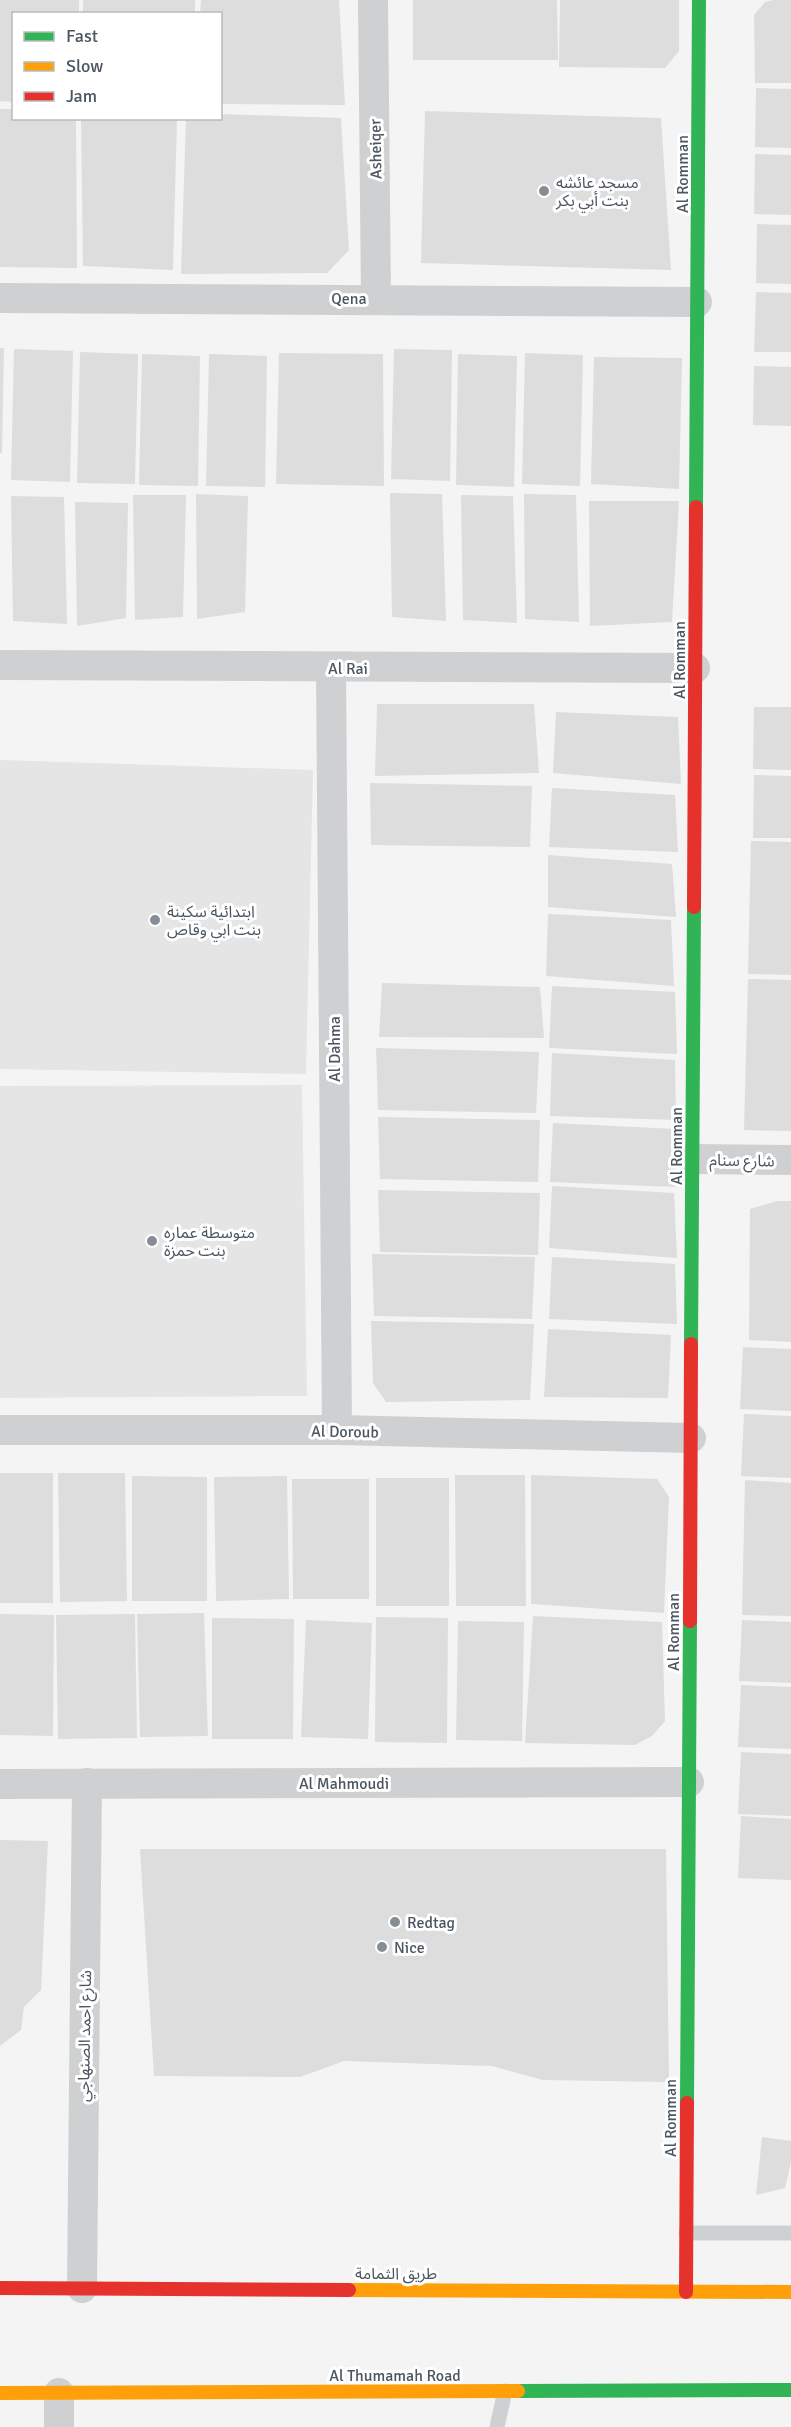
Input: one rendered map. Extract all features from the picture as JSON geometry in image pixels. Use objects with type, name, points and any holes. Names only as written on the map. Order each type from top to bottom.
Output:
[{"type":"street","name":"Asheiqer","points":[[373,0],[376,298]]},
{"type":"street","name":"Al Romman","points":[[686,2292],[699,0]]},
{"type":"street","name":"Qena","points":[[0,298],[376,298],[697,302]]},
{"type":"street","name":"Al Rai","points":[[0,665],[696,668]]},
{"type":"street","name":"Al Dahma","points":[[331,668],[337,1430]]},
{"type":"street","name":"شارع سنام","points":[[692,1159],[791,1160]]},
{"type":"street","name":"Al Doroub","points":[[0,1430],[337,1430],[691,1438]]},
{"type":"street","name":"Al Mahmoudi","points":[[0,1784],[689,1782]]},
{"type":"street","name":"شارع احمد الصنهاجي","points":[[82,2288],[87,1783]]},
{"type":"street","name":"طريق الثمامة","points":[[0,2288],[791,2292]]},
{"type":"street","name":"Al Thumamah Road","points":[[0,2393],[791,2390]]},
{"type":"street","points":[[59,2393],[59,2427]]},
{"type":"lane","points":[[686,2233],[791,2233]]},
{"type":"lane","points":[[497,2427],[505,2391]]},
{"type":"shaded area","name":"ابتدائية سكينة بنت ابي وقاص","points":[[0,760],[313,770],[306,1074],[0,1069]]},
{"type":"shaded area","name":"متوسطة عماره بنت حمزة","points":[[302,1085],[307,1396],[0,1398],[0,1086]]},
{"type":"building","points":[[0,0],[79,0],[79,12],[12,12],[12,102],[0,101]]},
{"type":"building","points":[[83,0],[195,0],[195,12],[83,12]]},
{"type":"building","points":[[201,0],[339,0],[345,105],[222,104],[222,12],[200,12]]},
{"type":"building","points":[[413,0],[557,0],[558,60],[413,60]]},
{"type":"building","points":[[560,0],[679,0],[679,51],[665,68],[559,67]]},
{"type":"building","points":[[791,0],[791,83],[755,83],[754,15],[765,2]]},
{"type":"building","points":[[756,88],[791,89],[791,148],[755,147]]},
{"type":"building","points":[[0,109],[12,109],[12,120],[76,120],[77,268],[0,267]]},
{"type":"building","name":"مسجد عائشه بنت أبي بكر","points":[[425,111],[661,118],[671,270],[421,263]]},
{"type":"building","points":[[222,114],[341,118],[349,250],[327,273],[181,274],[186,120],[222,120]]},
{"type":"building","points":[[81,120],[177,120],[173,270],[83,266]]},
{"type":"building","points":[[755,154],[791,155],[791,215],[754,214]]},
{"type":"building","points":[[757,224],[791,225],[791,284],[756,283]]},
{"type":"building","points":[[756,292],[791,293],[791,352],[754,352]]},
{"type":"building","points":[[0,348],[4,348],[2,453],[0,453]]},
{"type":"building","points":[[14,349],[73,351],[70,482],[11,480]]},
{"type":"building","points":[[394,349],[452,350],[450,481],[391,479]]},
{"type":"building","points":[[80,352],[138,354],[135,484],[77,483]]},
{"type":"building","points":[[279,353],[383,354],[384,486],[276,484]]},
{"type":"building","points":[[525,353],[583,355],[580,486],[522,484]]},
{"type":"building","points":[[142,354],[200,356],[198,486],[139,485]]},
{"type":"building","points":[[209,354],[267,356],[265,487],[206,486]]},
{"type":"building","points":[[458,354],[517,356],[514,487],[456,485]]},
{"type":"building","points":[[594,357],[682,358],[679,489],[591,484]]},
{"type":"building","points":[[754,366],[791,367],[791,426],[753,425]]},
{"type":"building","points":[[390,493],[442,494],[446,621],[392,617]]},
{"type":"building","points":[[196,494],[248,496],[245,612],[197,619]]},
{"type":"building","points":[[524,494],[576,495],[579,622],[525,619]]},
{"type":"building","points":[[133,495],[186,495],[183,617],[135,620]]},
{"type":"building","points":[[461,495],[513,496],[517,623],[463,620]]},
{"type":"building","points":[[11,496],[64,497],[67,624],[13,621]]},
{"type":"building","points":[[589,501],[679,501],[672,622],[590,626]]},
{"type":"building","points":[[75,502],[128,503],[126,618],[77,626]]},
{"type":"building","points":[[377,704],[534,704],[539,773],[375,776]]},
{"type":"building","points":[[754,707],[791,707],[791,770],[753,769]]},
{"type":"building","points":[[556,712],[678,717],[681,784],[553,773]]},
{"type":"building","points":[[754,775],[791,776],[791,838],[753,838]]},
{"type":"building","points":[[370,783],[532,786],[530,847],[371,845]]},
{"type":"building","points":[[552,788],[675,795],[678,852],[549,847]]},
{"type":"building","points":[[751,841],[791,842],[791,975],[748,974]]},
{"type":"building","points":[[548,855],[672,864],[676,917],[548,907]]},
{"type":"building","points":[[548,914],[671,920],[674,986],[546,976]]},
{"type":"building","points":[[748,979],[791,980],[791,1131],[744,1130]]},
{"type":"building","points":[[382,983],[540,987],[544,1038],[379,1037]]},
{"type":"building","points":[[552,986],[675,992],[677,1054],[549,1048]]},
{"type":"building","points":[[376,1048],[539,1052],[536,1113],[378,1110]]},
{"type":"building","points":[[552,1053],[675,1060],[676,1120],[550,1116]]},
{"type":"building","points":[[378,1117],[540,1120],[538,1182],[380,1179]]},
{"type":"building","points":[[553,1123],[675,1129],[676,1187],[550,1182]]},
{"type":"building","points":[[552,1186],[674,1193],[677,1258],[549,1248]]},
{"type":"building","points":[[378,1190],[540,1193],[538,1255],[380,1252]]},
{"type":"building","points":[[777,1201],[791,1201],[791,1342],[749,1340],[750,1209]]},
{"type":"building","points":[[372,1254],[535,1257],[532,1319],[374,1316]]},
{"type":"building","points":[[552,1257],[675,1264],[677,1324],[549,1319]]},
{"type":"building","points":[[371,1321],[534,1324],[530,1400],[386,1402],[373,1383]]},
{"type":"building","points":[[548,1329],[671,1335],[668,1398],[544,1397]]},
{"type":"building","points":[[743,1347],[791,1349],[791,1411],[740,1409]]},
{"type":"building","points":[[744,1414],[791,1416],[791,1478],[741,1476]]},
{"type":"building","points":[[0,1473],[53,1473],[53,1603],[0,1603]]},
{"type":"building","points":[[58,1473],[125,1473],[127,1601],[60,1602]]},
{"type":"building","points":[[455,1475],[525,1475],[526,1606],[456,1606]]},
{"type":"building","points":[[531,1475],[657,1479],[669,1497],[664,1613],[531,1604]]},
{"type":"building","points":[[132,1476],[207,1477],[207,1601],[132,1601]]},
{"type":"building","points":[[287,1476],[289,1599],[216,1601],[214,1477]]},
{"type":"building","points":[[376,1478],[449,1478],[449,1606],[376,1606]]},
{"type":"building","points":[[292,1479],[369,1479],[369,1599],[293,1599]]},
{"type":"building","points":[[745,1480],[791,1483],[791,1616],[742,1615]]},
{"type":"building","points":[[204,1613],[208,1736],[140,1737],[137,1614]]},
{"type":"building","points":[[0,1614],[54,1615],[53,1736],[0,1735]]},
{"type":"building","points":[[135,1614],[137,1738],[58,1739],[56,1615]]},
{"type":"building","points":[[533,1616],[662,1622],[665,1721],[652,1736],[635,1745],[525,1743]]},
{"type":"building","points":[[376,1617],[448,1618],[447,1743],[375,1742]]},
{"type":"building","points":[[212,1618],[294,1619],[293,1739],[212,1739]]},
{"type":"building","points":[[306,1620],[372,1623],[368,1739],[301,1737]]},
{"type":"building","points":[[742,1620],[791,1622],[791,1683],[739,1681]]},
{"type":"building","points":[[458,1621],[524,1622],[522,1741],[456,1740]]},
{"type":"building","points":[[741,1685],[791,1687],[791,1749],[738,1747]]},
{"type":"building","points":[[741,1752],[791,1754],[791,1816],[738,1814]]},
{"type":"building","points":[[741,1816],[791,1819],[791,1880],[738,1878]]},
{"type":"building","points":[[0,1840],[48,1841],[41,1990],[24,2007],[21,2030],[0,2046]]},
{"type":"building","points":[[140,1849],[666,1849],[669,2082],[543,2080],[492,2066],[344,2061],[300,2077],[154,2076]]},
{"type":"building","points":[[762,2137],[791,2141],[791,2162],[785,2188],[756,2195]]},
{"type":"traffic: fast","points":[[696,507],[699,0]]},
{"type":"traffic: fast","points":[[691,1344],[694,907]]},
{"type":"traffic: fast","points":[[687,2103],[690,1621]]},
{"type":"traffic: fast","points":[[518,2391],[791,2390]]},
{"type":"traffic: slow","points":[[349,2290],[791,2292]]},
{"type":"traffic: slow","points":[[0,2393],[518,2391]]},
{"type":"traffic: jam","points":[[694,907],[696,507]]},
{"type":"traffic: jam","points":[[690,1621],[691,1344]]},
{"type":"traffic: jam","points":[[686,2292],[687,2103]]},
{"type":"traffic: jam","points":[[0,2288],[349,2290]]},
{"type":"place","name":"مسجد عائشه بنت أبي بكر","points":[[544,191]]},
{"type":"place","name":"ابتدائية سكينة بنت ابي وقاص","points":[[155,920]]},
{"type":"place","name":"متوسطة عماره بنت حمزة","points":[[152,1241]]},
{"type":"place","name":"Redtag","points":[[395,1922]]},
{"type":"place","name":"Nice","points":[[382,1947]]}]
